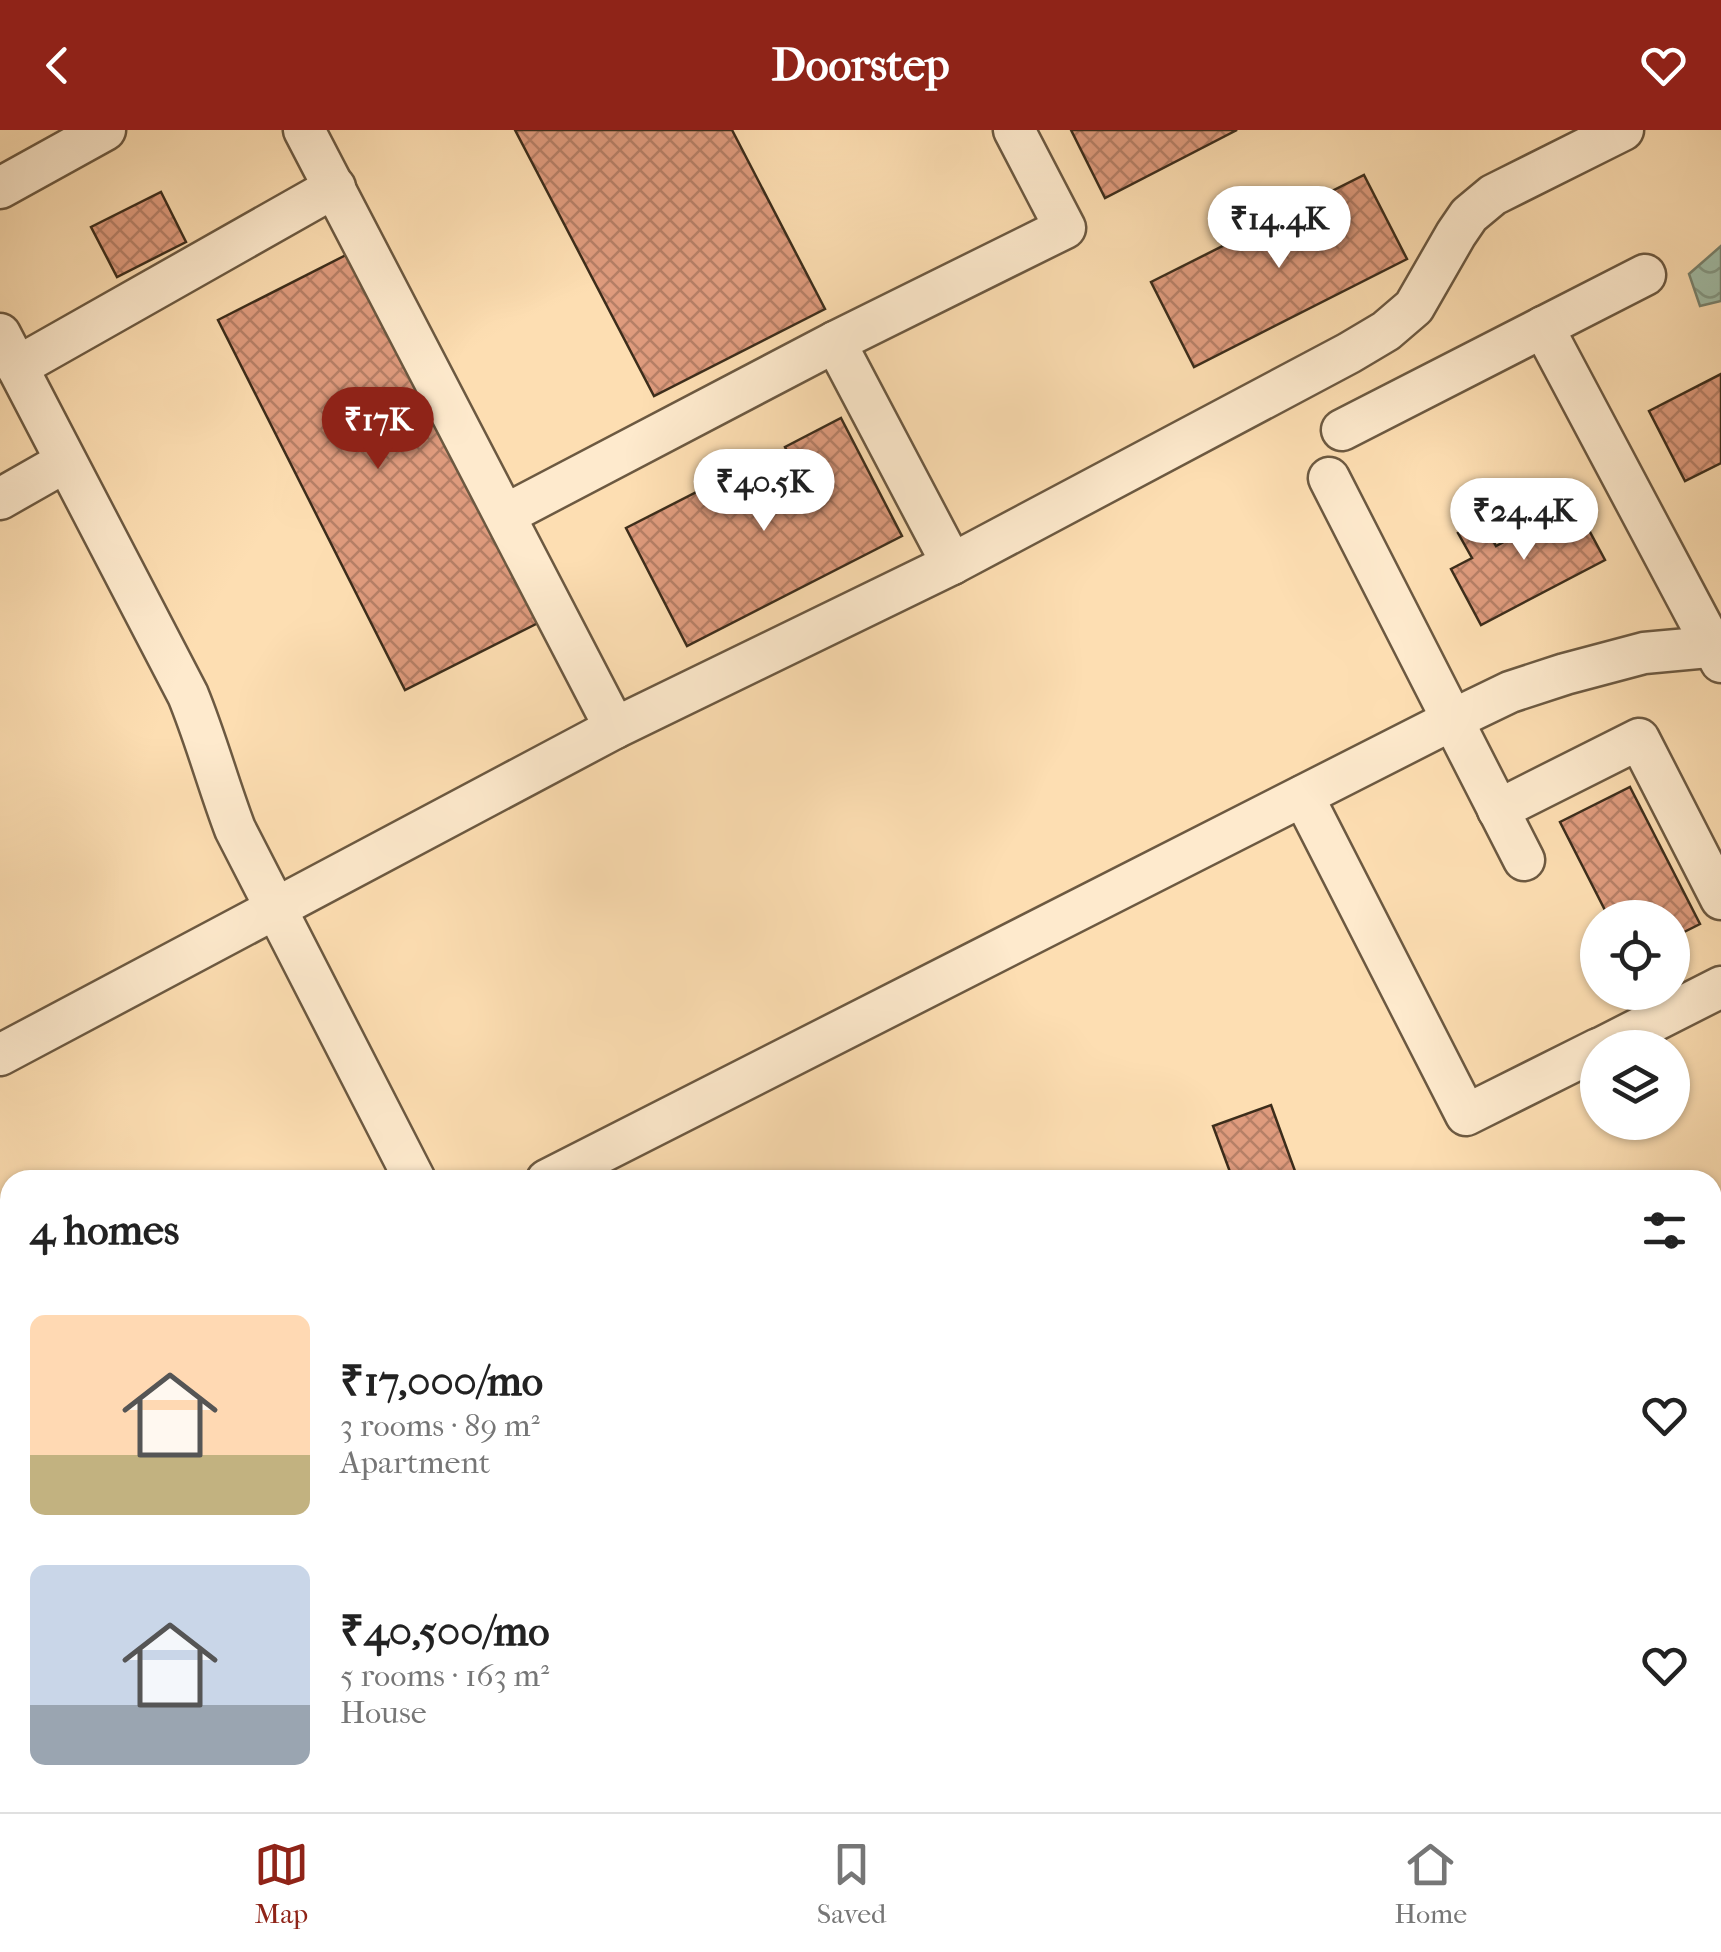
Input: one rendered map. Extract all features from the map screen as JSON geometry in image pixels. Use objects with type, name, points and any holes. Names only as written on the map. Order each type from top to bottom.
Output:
[{"type":"lane","points":[[0,188],[105,130]]},
{"type":"lane","points":[[304,130],[615,728]]},
{"type":"lane","points":[[505,516],[835,342],[1065,228],[1014,130]]},
{"type":"lane","points":[[0,1055],[615,728],[952,564],[1349,354],[1414,308],[1456,234],[1493,195],[1623,130]]},
{"type":"lane","points":[[335,187],[8,351],[188,694],[235,829],[410,1170]]},
{"type":"lane","points":[[1342,430],[1645,275]]},
{"type":"lane","points":[[567,1170],[1510,692],[1644,653],[1718,652],[1544,327]]},
{"type":"lane","points":[[835,342],[952,564]]},
{"type":"lane","points":[[0,499],[65,462]]},
{"type":"lane","points":[[1329,478],[1524,860]]},
{"type":"lane","points":[[1498,810],[1639,739],[1721,899]]},
{"type":"lane","points":[[1303,796],[1466,1116],[1580,1058]]},
{"type":"lane","points":[[1635,1030],[1721,987]]},
{"type":"water","points":[[1721,246],[1721,301],[1700,306],[1689,274]]},
{"type":"building","points":[[515,130],[732,130],[825,309],[654,396]]},
{"type":"building","points":[[1071,130],[1237,130],[1105,198]]},
{"type":"building","points":[[1364,175],[1407,259],[1194,367],[1151,282]]},
{"type":"building","points":[[161,192],[186,242],[117,277],[91,227]]},
{"type":"building","points":[[350,253],[538,623],[405,690],[218,320]]},
{"type":"building","points":[[1721,374],[1721,463],[1685,481],[1649,411]]},
{"type":"building","points":[[841,418],[902,536],[687,646],[626,528],[724,478],[729,487],[790,457],[785,447]]},
{"type":"building","points":[[1575,504],[1605,560],[1481,625],[1451,569],[1472,558],[1458,533],[1482,520],[1496,546]]},
{"type":"building","points":[[1630,787],[1688,900],[1600,900],[1560,822]]},
{"type":"building","points":[[1690,904],[1700,924],[1690,929]]},
{"type":"building","points":[[1271,1105],[1295,1170],[1229,1170],[1213,1126]]}]
